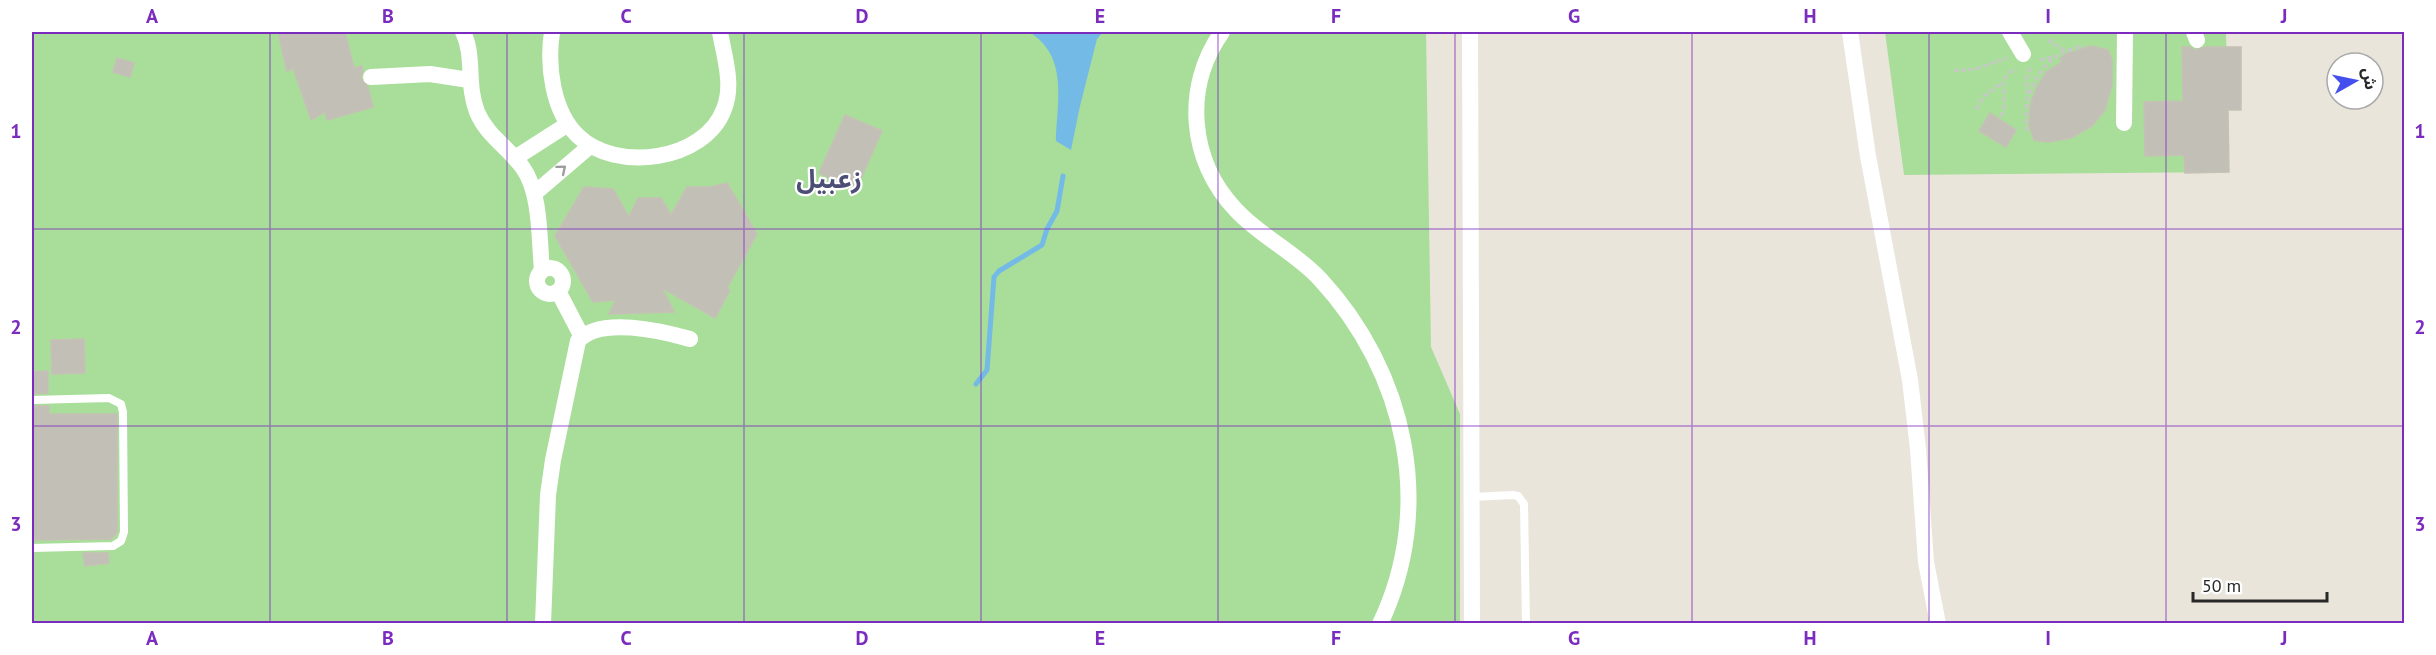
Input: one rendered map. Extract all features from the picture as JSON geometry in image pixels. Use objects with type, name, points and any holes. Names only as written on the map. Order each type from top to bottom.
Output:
[{"type":"street","points":[[463,32],[469,51],[469,80],[475,105],[486,128],[527,174],[535,193],[542,270],[547,268],[558,270],[563,281],[558,291],[582,337]]},
{"type":"street","points":[[552,32],[550,57],[552,79],[568,124],[590,146],[623,156],[657,155],[685,148],[698,142],[710,132],[718,121],[728,94],[720,32]]},
{"type":"street","points":[[1222,32],[1201,72],[1196,93],[1198,137],[1212,177],[1236,210],[1250,224],[1302,262],[1336,297],[1368,344],[1386,380],[1395,406],[1407,460],[1409,516],[1401,567],[1380,624]]},
{"type":"street","points":[[1470,32],[1472,624]]},
{"type":"street","points":[[1850,32],[1868,156],[1910,380],[1918,449],[1926,562],[1938,624]]},
{"type":"street","points":[[2010,32],[2027,60]]},
{"type":"street","points":[[2124,123],[2125,32]]},
{"type":"street","points":[[371,77],[430,74],[469,80]]},
{"type":"street","points":[[515,158],[568,124]]},
{"type":"street","points":[[535,193],[590,146]]},
{"type":"street","points":[[543,624],[548,495],[576,346],[582,337],[593,330],[625,328],[658,331],[690,339]]},
{"type":"lane","points":[[32,400],[109,398],[121,404],[123,412],[124,532],[121,541],[113,546],[32,548]]},
{"type":"lane","points":[[1472,497],[1513,495],[1522,500],[1524,504],[1526,624]]},
{"type":"path","points":[[2048,40],[2066,51]]},
{"type":"path","points":[[2026,131],[2025,113],[2029,95],[2040,72],[2057,56],[2084,46]]},
{"type":"path","points":[[1954,70],[2057,56]]},
{"type":"path","points":[[2001,116],[2005,100],[2003,82],[2006,74],[2027,60]]},
{"type":"path","points":[[2027,60],[2026,81],[2029,95]]},
{"type":"path","points":[[1976,109],[1984,96],[2003,82]]},
{"type":"green space","points":[[32,32],[1426,32],[1431,347],[1460,414],[1460,623],[32,623]]},
{"type":"green space","points":[[1885,32],[2226,32],[2229,172],[1904,175]]},
{"type":"water","points":[[1029,32],[1103,32],[1097,39],[1071,150],[1056,141],[1058,81],[1055,67],[1042,42]]},
{"type":"building","points":[[278,32],[345,32],[354,68],[362,66],[361,78],[368,87],[373,107],[327,120],[325,112],[311,120],[293,68],[287,72]]},
{"type":"building","points":[[2091,46],[2108,50],[2112,60],[2112,85],[2105,110],[2092,126],[2071,138],[2048,142],[2034,140],[2029,125],[2030,106],[2036,88],[2046,72],[2062,62],[2060,59],[2066,54]]},
{"type":"building","points":[[2182,47],[2196,50],[2205,47],[2241,47],[2241,110],[2228,110],[2229,172],[2185,173],[2184,155],[2145,156],[2144,102],[2183,101]]},
{"type":"building","points":[[117,58],[134,63],[130,77],[113,72]]},
{"type":"building","points":[[1990,113],[2016,130],[2006,147],[1979,131]]},
{"type":"building","points":[[845,115],[882,131],[856,190],[819,173]]},
{"type":"building","points":[[727,183],[757,234],[727,288],[730,290],[715,318],[662,288],[674,312],[609,314],[616,300],[593,302],[555,236],[584,187],[613,189],[629,217],[638,198],[661,198],[671,215],[687,187],[710,187]]},
{"type":"building","points":[[84,339],[85,373],[52,374],[51,340]]},
{"type":"building","points":[[48,371],[48,393],[32,394],[32,372]]},
{"type":"building","points":[[32,406],[49,406],[49,414],[117,414],[117,533],[111,539],[32,540]]},
{"type":"building","points":[[83,553],[108,553],[109,563],[85,566]]},
{"type":"waterway","points":[[976,384],[987,370],[994,277],[999,271],[1042,245],[1047,229],[1057,211],[1063,176]]},
{"type":"district","name":"زعبيل","points":[[829,179]]}]
